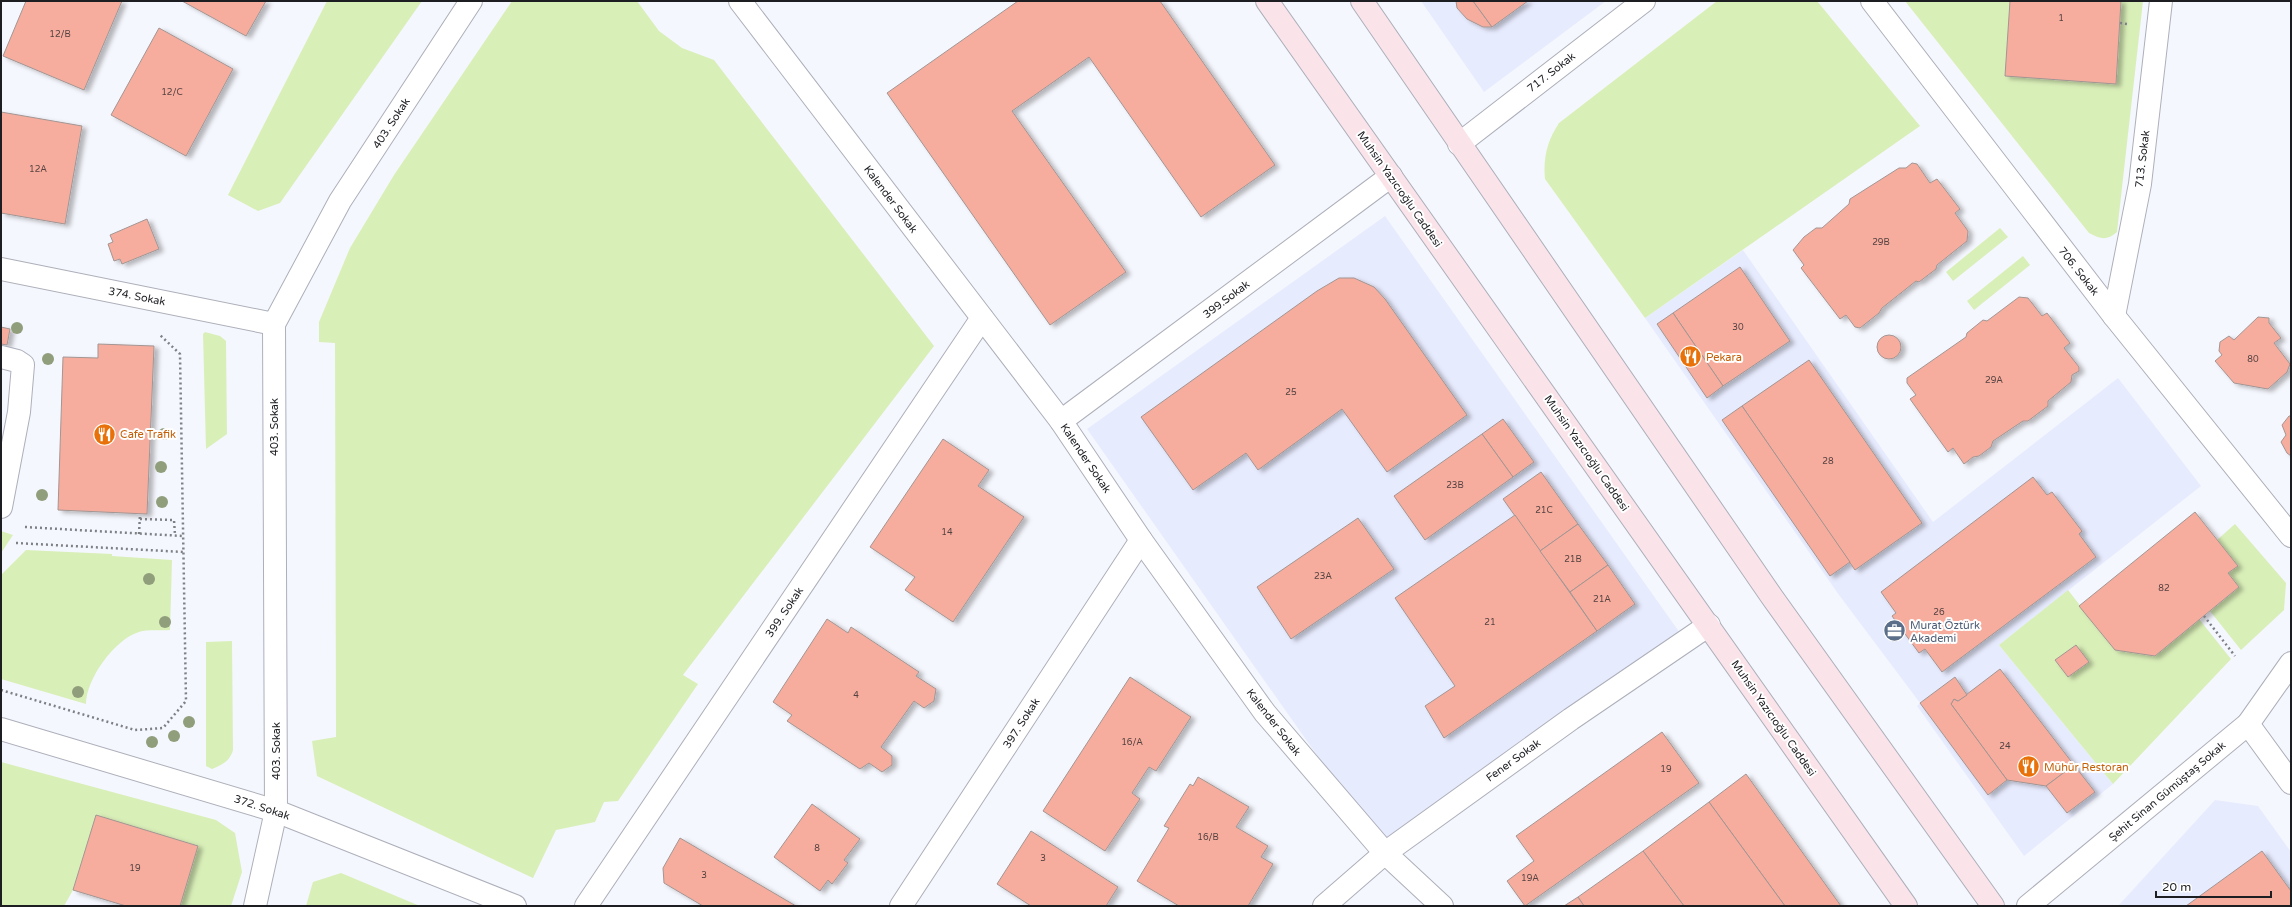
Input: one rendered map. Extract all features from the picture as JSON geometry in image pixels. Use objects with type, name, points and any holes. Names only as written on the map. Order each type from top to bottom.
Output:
[{"type":"main road","name":"Muhsin Yazıcıoğlu Caddesi","points":[[1268,1],[1906,906]]},
{"type":"main road","points":[[1362,1],[1772,597],[1993,906]]},
{"type":"street","name":"403. Sokak","points":[[255,906],[276,811],[274,324],[340,201],[471,1]]},
{"type":"street","name":"Kalender Sokak","points":[[740,1],[1061,421],[1141,540],[1265,713],[1385,854],[1442,906]]},
{"type":"street","name":"717. Sokak","points":[[1459,144],[1644,1]]},
{"type":"street","name":"706. Sokak","points":[[1872,1],[2114,316],[2291,536]]},
{"type":"street","name":"713. Sokak","points":[[2114,316],[2140,184],[2161,1]]},
{"type":"street","name":"399.Sokak","points":[[1061,421],[1391,176]]},
{"type":"street","name":"374. Sokak","points":[[1,269],[274,324]]},
{"type":"street","name":"399. Sokak","points":[[586,906],[982,318]]},
{"type":"street","points":[[1,357],[17,361],[23,365],[20,400],[7,429],[1,434]]},
{"type":"street","points":[[3,487],[16,480],[22,467],[26,443],[27,417],[20,400]]},
{"type":"street","name":"397. Sokak","points":[[902,906],[1141,540]]},
{"type":"street","name":"Fener Sokak","points":[[1324,906],[1385,854],[1570,719],[1709,625]]},
{"type":"street","name":"Şehit Sinan Gümüştaş Sokak","points":[[2028,906],[2248,724],[2291,663]]},
{"type":"street","points":[[2248,724],[2291,783]]},
{"type":"street","name":"372. Sokak","points":[[1,729],[276,811],[515,906]]},
{"type":"path","points":[[1,690],[135,730],[163,728],[186,700],[180,354],[156,330]]},
{"type":"path","points":[[139,534],[140,514]]},
{"type":"path","points":[[140,519],[174,520],[175,535]]},
{"type":"path","points":[[22,527],[184,536]]},
{"type":"path","points":[[16,543],[184,552]]},
{"type":"path","points":[[2204,616],[2235,656]]},
{"type":"shaded area","points":[[1421,1],[1606,1],[1484,92]]},
{"type":"shaded area","points":[[1385,216],[1680,633],[1381,846],[1087,429]]},
{"type":"shaded area","points":[[1743,250],[1933,522],[2118,378],[2201,486],[1999,645],[2113,784],[2024,856],[1917,706],[1920,703],[1839,595],[1645,318]]},
{"type":"shaded area","points":[[2215,800],[2258,806],[2291,852],[2291,906],[2118,906]]},
{"type":"green space","points":[[327,1],[422,1],[280,203],[258,211],[228,195]]},
{"type":"green space","points":[[512,1],[637,1],[659,31],[682,48],[714,60],[934,346],[683,675],[698,684],[618,801],[604,802],[595,822],[556,830],[533,878],[317,776],[312,741],[336,737],[335,343],[319,342],[319,322],[350,248],[394,175]]},
{"type":"green space","points":[[1717,1],[1817,1],[1920,126],[1645,318],[1545,179],[1545,157],[1551,136],[1559,123]]},
{"type":"green space","points":[[1905,1],[2143,1],[2117,232],[2107,238],[2097,237],[2089,233]]},
{"type":"green space","points":[[2000,228],[2008,237],[1953,281],[1946,272]]},
{"type":"green space","points":[[2023,256],[2030,265],[1974,310],[1967,301]]},
{"type":"green space","points":[[205,332],[220,336],[226,341],[227,434],[206,449],[203,334]]},
{"type":"green space","points":[[2235,524],[2286,583],[2284,610],[2241,650],[2210,611],[2239,587],[2228,573],[2237,566],[2217,540]]},
{"type":"green space","points":[[1,531],[13,535],[1,553]]},
{"type":"green space","points":[[26,550],[112,554],[112,556],[172,560],[170,630],[139,632],[130,636],[121,643],[112,651],[96,672],[87,694],[86,704],[1,679],[1,575]]},
{"type":"green space","points":[[2068,590],[2115,650],[2155,656],[2199,619],[2231,659],[2113,784],[1999,645]]},
{"type":"green space","points":[[232,641],[233,750],[230,757],[225,762],[212,769],[206,766],[206,642]]},
{"type":"green space","points":[[1,762],[216,820],[235,833],[242,872],[231,906],[180,906],[96,816],[73,890],[64,906],[1,906]]},
{"type":"green space","points":[[341,873],[420,906],[306,906],[313,882]]},
{"type":"building","points":[[26,1],[122,1],[84,90],[3,56]]},
{"type":"building","points":[[182,1],[266,1],[246,36]]},
{"type":"building","points":[[1018,1],[1160,1],[1275,165],[1201,217],[1089,57],[1012,111],[1126,272],[1050,325],[887,93]]},
{"type":"building","points":[[1456,1],[1473,1],[1492,27],[1483,27],[1467,19],[1457,8]]},
{"type":"building","points":[[1473,1],[1528,1],[1492,27]]},
{"type":"building","points":[[2010,1],[2121,1],[2116,84],[2005,76]]},
{"type":"building","points":[[159,28],[233,69],[186,156],[111,115]]},
{"type":"building","points":[[1,112],[82,126],[65,224],[1,213]]},
{"type":"building","points":[[1912,163],[1917,164],[1930,183],[1937,179],[1960,209],[1955,213],[1968,231],[1967,241],[1937,265],[1936,269],[1919,282],[1916,281],[1860,328],[1855,327],[1846,315],[1840,319],[1801,268],[1804,265],[1793,250],[1804,237],[1816,228],[1822,228],[1849,204],[1850,199],[1899,168],[1906,168]]},
{"type":"building","points":[[147,219],[159,249],[122,264],[120,259],[114,261],[108,244],[113,242],[110,235]]},
{"type":"building","points":[[1740,267],[1790,341],[1723,386],[1673,313]]},
{"type":"building","points":[[1339,278],[1354,278],[1374,287],[1385,299],[1467,415],[1387,472],[1342,409],[1258,470],[1246,453],[1193,490],[1141,417],[1317,291]]},
{"type":"building","points":[[2019,297],[2028,298],[2042,316],[2047,313],[2070,343],[2064,348],[2079,367],[2079,371],[2072,375],[2071,382],[2048,401],[2048,406],[2028,421],[2023,421],[1993,441],[1991,447],[1979,456],[1973,457],[1964,464],[1953,448],[1948,452],[1910,399],[1916,395],[1907,383],[1907,378],[1966,337],[1967,333],[1983,320],[1987,321]]},
{"type":"building","points":[[1673,313],[1723,386],[1707,398],[1657,324]]},
{"type":"building","points":[[2258,317],[2269,318],[2269,323],[2281,338],[2274,343],[2290,364],[2287,372],[2268,389],[2234,383],[2215,361],[2222,355],[2219,351],[2220,342],[2229,336],[2234,340]]},
{"type":"building","points":[[1,327],[10,329],[7,345],[1,344]]},
{"type":"building","points":[[1889,335],[1897,339],[1901,347],[1897,355],[1889,359],[1881,355],[1877,347],[1881,339]]},
{"type":"building","name":"Cafe Trafik","points":[[98,344],[154,346],[147,514],[58,510],[63,357],[98,358]]},
{"type":"building","points":[[1809,360],[1922,523],[1855,570],[1742,406]]},
{"type":"building","points":[[1742,406],[1850,562],[1830,576],[1722,420]]},
{"type":"building","points":[[2289,416],[2291,416],[2291,456],[2287,453],[2281,442],[2286,435],[2282,425]]},
{"type":"building","points":[[1503,419],[1534,462],[1513,477],[1482,434]]},
{"type":"building","points":[[1482,434],[1513,477],[1425,540],[1394,496]]},
{"type":"building","points":[[943,439],[989,470],[978,486],[1024,517],[953,622],[905,590],[915,577],[870,547]]},
{"type":"building","points":[[1541,472],[1578,524],[1540,551],[1503,499]]},
{"type":"building","points":[[2033,477],[2047,495],[2052,492],[2082,531],[2079,534],[2096,557],[1942,672],[1925,649],[1919,653],[1892,616],[1896,613],[1881,592]]},
{"type":"building","points":[[2195,512],[2238,566],[2228,573],[2239,587],[2155,656],[2115,650],[2079,606]]},
{"type":"building","points":[[1515,515],[1597,631],[1444,738],[1425,706],[1455,686],[1395,598]]},
{"type":"building","points":[[1358,518],[1394,569],[1291,639],[1257,587]]},
{"type":"building","points":[[1578,524],[1608,565],[1570,592],[1540,551]]},
{"type":"building","points":[[1608,565],[1635,604],[1597,631],[1570,592]]},
{"type":"building","points":[[827,619],[848,633],[851,627],[919,672],[916,676],[936,689],[934,701],[924,708],[914,701],[881,747],[892,756],[892,765],[882,772],[869,763],[860,769],[787,721],[792,715],[773,702]]},
{"type":"building","points":[[2076,645],[2089,662],[2068,677],[2055,660]]},
{"type":"building","points":[[2000,669],[2074,765],[2046,786],[2007,780],[1951,704],[1954,699],[1958,701]]},
{"type":"building","points":[[1130,677],[1191,717],[1156,771],[1149,767],[1132,793],[1140,799],[1105,851],[1043,811]]},
{"type":"building","points":[[1955,677],[1967,695],[1958,701],[1954,699],[1951,704],[2007,780],[1988,795],[1920,703]]},
{"type":"building","points":[[1662,732],[1699,783],[1525,906],[1507,881],[1534,861],[1516,836]]},
{"type":"building","points":[[2074,765],[2095,792],[2067,813],[2046,786]]},
{"type":"building","points":[[1746,774],[1841,906],[1785,906],[1709,802]]},
{"type":"building","points":[[1198,777],[1249,807],[1236,827],[1268,846],[1261,857],[1273,864],[1248,906],[1179,906],[1137,881],[1169,828],[1164,826],[1190,784],[1193,786]]},
{"type":"building","points":[[1709,802],[1785,906],[1684,906],[1643,851]]},
{"type":"building","points":[[812,804],[860,839],[844,860],[848,863],[832,884],[828,880],[820,891],[774,857]]},
{"type":"building","points":[[96,815],[198,846],[180,906],[126,906],[73,890]]},
{"type":"building","points":[[1031,831],[1118,887],[1106,906],[1031,906],[997,884]]},
{"type":"building","points":[[680,838],[796,906],[703,906],[664,883],[663,868]]},
{"type":"building","points":[[1643,851],[1684,906],[1584,906],[1578,897]]},
{"type":"building","points":[[2262,851],[2291,891],[2291,906],[2186,906]]},
{"type":"building","points":[[1578,897],[1584,906],[1564,906]]},
{"type":"place","name":"Pekara","points":[[1690,357]]},
{"type":"place","name":"Cafe Trafik","points":[[105,434]]},
{"type":"place","name":"Murat Öztürk Akademi","points":[[1894,631]]},
{"type":"place","name":"Mühür Restoran","points":[[2028,767]]}]
